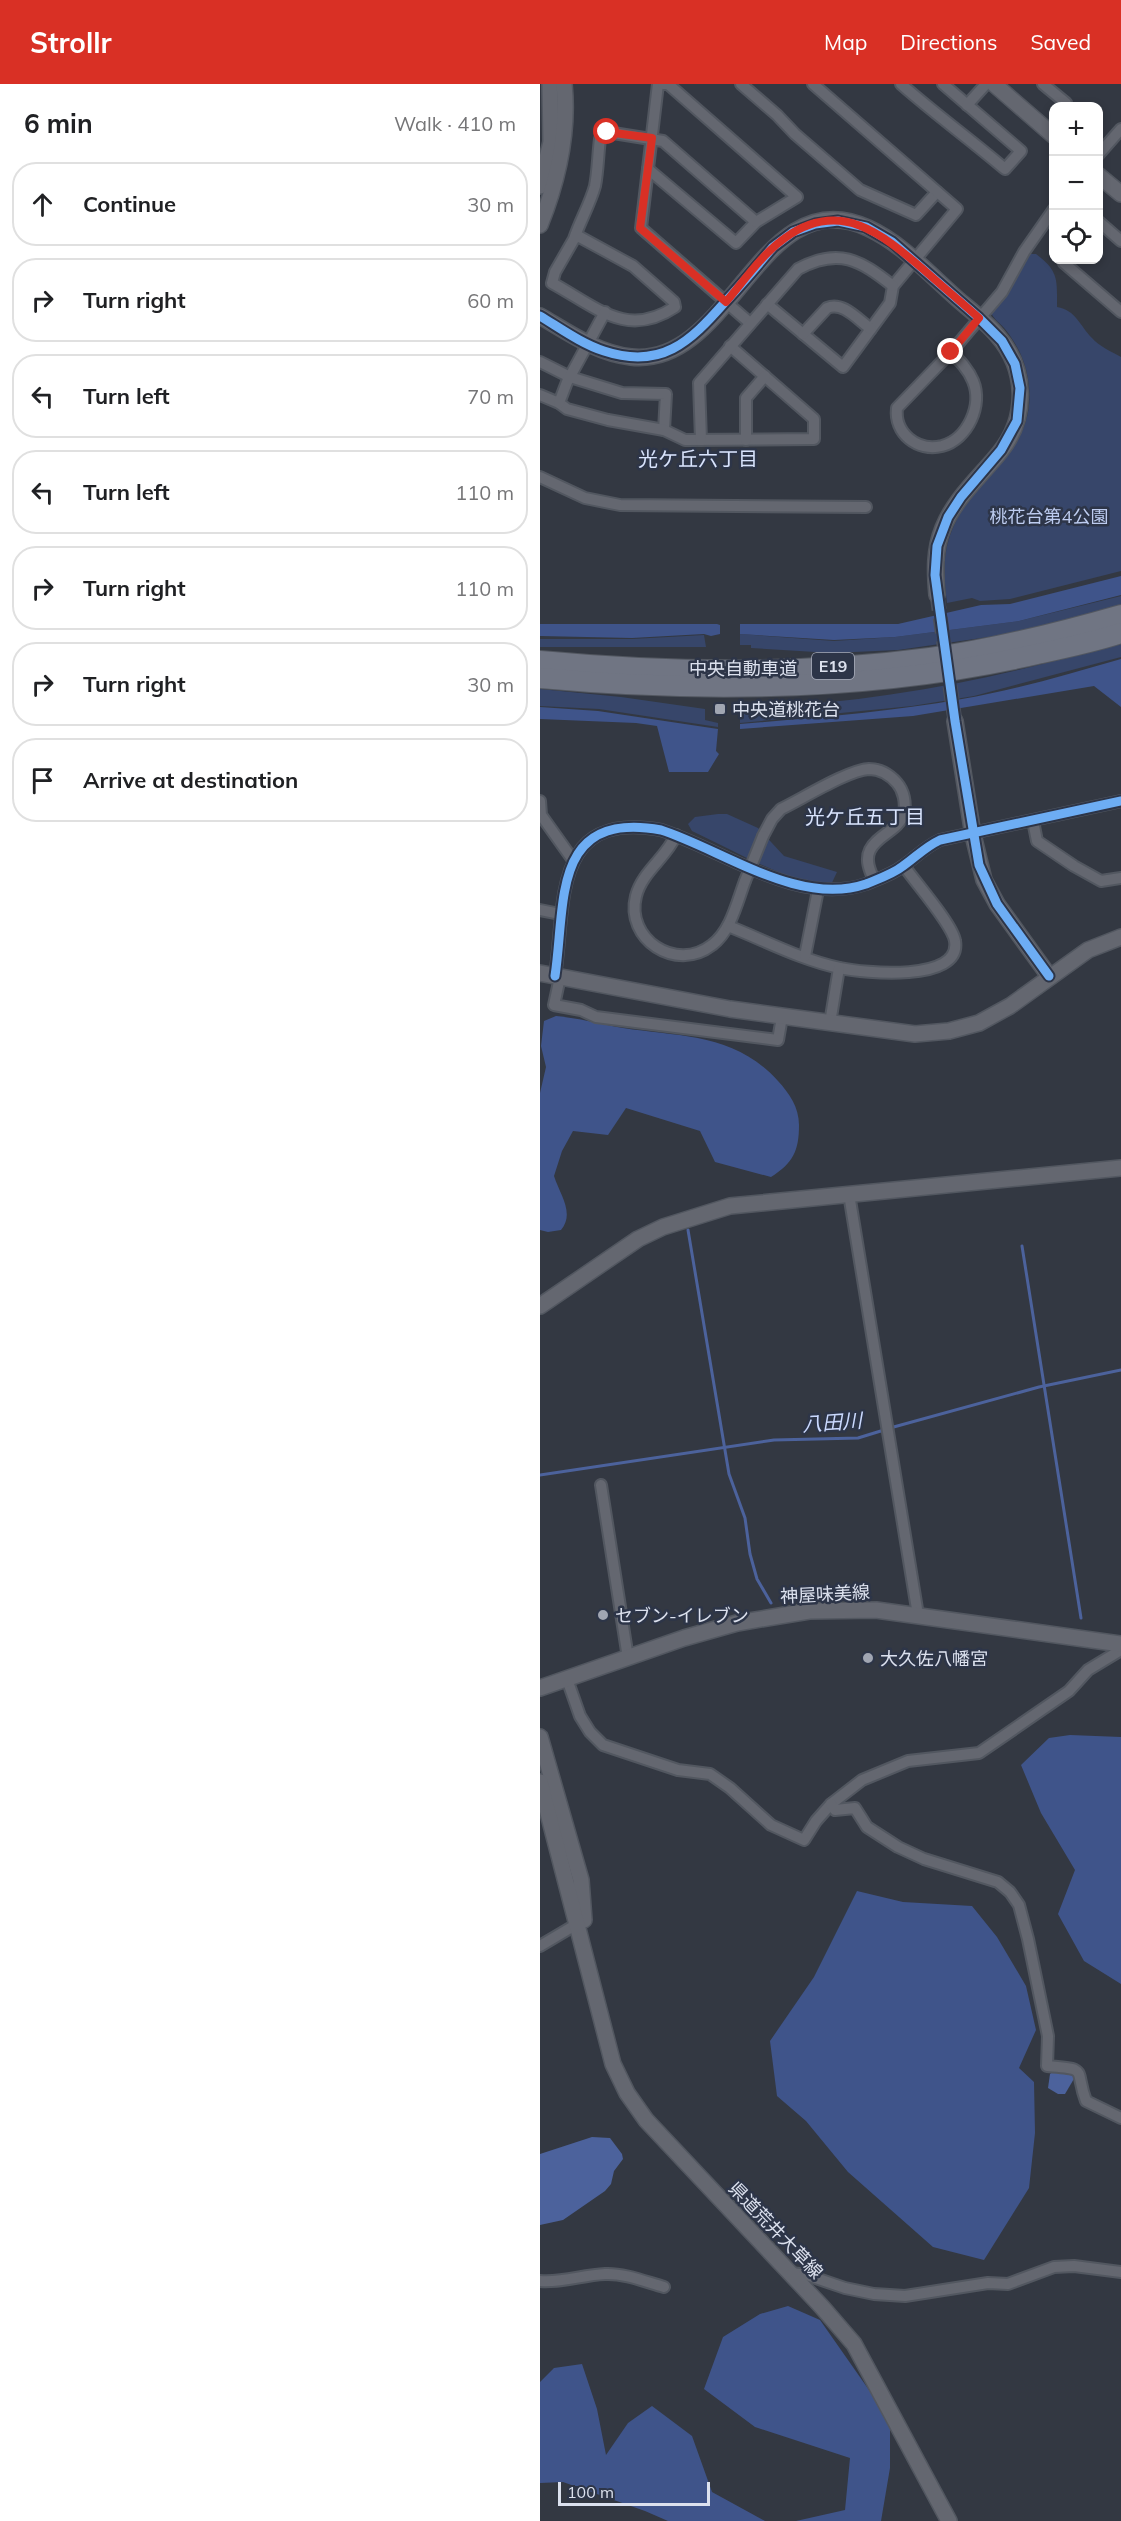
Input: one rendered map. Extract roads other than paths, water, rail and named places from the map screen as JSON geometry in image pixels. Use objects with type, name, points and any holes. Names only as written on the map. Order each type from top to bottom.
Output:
[{"type":"highway","name":"中央自動車道","points":[[540,661],[662,669],[784,669],[853,666],[930,658],[989,648],[1059,633],[1121,615]]},
{"type":"highway","name":"中央自動車道","points":[[540,678],[661,685],[784,685],[854,682],[994,664],[1121,633]]},
{"type":"street","points":[[540,186],[551,142],[550,84]]},
{"type":"street","points":[[540,225],[550,199],[564,144],[564,84]]},
{"type":"street","points":[[658,84],[640,228],[750,323]]},
{"type":"street","points":[[648,169],[736,243],[756,222],[797,197],[668,84],[663,84]]},
{"type":"street","points":[[741,84],[860,190],[916,215],[937,192]]},
{"type":"street","points":[[767,304],[843,367],[890,303],[893,286],[957,209],[813,84]]},
{"type":"street","points":[[901,84],[947,124],[962,132],[1005,169],[1021,151],[943,84]]},
{"type":"street","points":[[967,105],[986,84]]},
{"type":"street","points":[[994,84],[1049,132]]},
{"type":"street","points":[[1043,84],[1056,88],[1065,102]]},
{"type":"street","points":[[1103,152],[1117,143],[1121,129]]},
{"type":"street","points":[[576,235],[633,266],[674,302],[675,306],[661,316],[641,322],[631,322],[605,312],[552,283],[555,272],[576,235],[595,185],[600,139],[607,132],[663,141],[756,222]]},
{"type":"street","points":[[1103,179],[1121,194]]},
{"type":"street","points":[[951,352],[966,366],[974,383],[976,394],[973,416],[961,435],[952,442],[942,446],[922,445],[904,435],[898,424],[897,408],[951,352],[1002,292],[1024,252],[1052,210]]},
{"type":"street","points":[[540,316],[603,351],[632,357],[652,356],[668,352],[695,336],[773,247],[793,232],[814,224],[838,221],[866,227],[892,242],[1002,341],[1015,364],[1020,388],[1019,413],[1008,441],[961,497],[944,527],[935,566],[937,595]]},
{"type":"street","points":[[1103,225],[1121,241]]},
{"type":"street","points":[[701,440],[699,383],[798,269],[810,263],[837,257],[855,260],[893,286]]},
{"type":"street","points":[[1066,264],[1121,312]]},
{"type":"street","points":[[803,334],[826,308],[840,305],[871,329]]},
{"type":"street","points":[[559,403],[587,343],[605,312]]},
{"type":"street","points":[[540,395],[567,409],[664,430],[685,441],[814,439],[814,419],[730,346]]},
{"type":"street","points":[[540,362],[570,377],[622,393],[666,393],[664,430]]},
{"type":"street","points":[[746,440],[746,398],[765,376]]},
{"type":"street","points":[[540,477],[585,498],[620,506],[866,507]]},
{"type":"street","points":[[955,721],[979,865],[989,892],[1049,976]]},
{"type":"street","points":[[676,835],[665,855],[640,885],[634,907],[639,928],[644,937],[662,951],[676,955],[690,955],[712,945],[728,926],[763,836],[772,819],[781,809],[858,771],[876,770],[885,773],[900,786],[904,794],[904,812],[894,828],[876,841],[870,850],[868,859],[874,880]]},
{"type":"street","points":[[540,801],[541,815],[573,860]]},
{"type":"street","points":[[782,1017],[778,1040],[596,1017],[581,1010],[554,1005],[551,975],[559,947],[563,893],[573,860],[590,841],[615,830],[643,827],[676,835],[775,877],[818,890],[843,889],[874,880],[903,866],[931,844],[1121,801]]},
{"type":"street","points":[[1033,821],[1037,841],[1074,866],[1101,881],[1121,878]]},
{"type":"street","points":[[728,926],[839,968],[924,972],[943,966],[953,953],[956,943],[951,927],[903,866]]},
{"type":"street","points":[[805,956],[818,890]]},
{"type":"street","points":[[540,910],[560,914]]},
{"type":"street","points":[[551,975],[730,1009],[915,1034],[950,1031],[979,1023],[1010,1006],[1088,950],[1121,937]]},
{"type":"street","points":[[830,1023],[839,968]]},
{"type":"street","points":[[540,1306],[611,1256],[663,1227],[730,1206],[1121,1168]]},
{"type":"street","points":[[849,1194],[918,1615]]},
{"type":"street","points":[[601,1485],[628,1658]]},
{"type":"street","name":"神屋味美線","points":[[540,1688],[716,1629],[779,1615],[834,1609],[876,1610],[918,1615],[1121,1644]]},
{"type":"street","points":[[567,1679],[580,1716],[590,1732],[603,1745],[678,1770],[710,1774],[730,1788],[771,1825],[804,1840],[816,1821],[831,1804],[862,1780],[908,1761],[979,1753],[1069,1691],[1088,1670],[1121,1650]]},
{"type":"street","name":"県道荒井大草線","points":[[540,1737],[581,1880],[586,1965]]},
{"type":"street","name":"県道荒井大草線","points":[[540,1782],[613,2064],[627,2094],[646,2120],[854,2344],[949,2521]]},
{"type":"street","points":[[831,1804],[835,1810],[855,1808],[867,1827],[898,1847],[924,1859],[998,1882],[1010,1892],[1019,1905],[1028,1939],[1048,2036],[1047,2066],[1072,2068],[1077,2071],[1082,2079],[1086,2101],[1121,2118]]},
{"type":"street","points":[[540,1946],[577,1924]]},
{"type":"street","points":[[791,2274],[807,2275],[844,2288],[874,2294],[905,2296],[987,2283],[1008,2284],[1054,2267],[1074,2266],[1121,2272]]},
{"type":"street","points":[[540,2281],[569,2281],[589,2275],[609,2273],[664,2287]]},
{"type":"waterway","points":[[688,1230],[729,1474],[745,1518],[750,1554],[757,1579],[771,1603]]},
{"type":"waterway","points":[[1022,1246],[1081,1618]]},
{"type":"waterway","name":"八田川","points":[[890,1428],[1039,1387],[1121,1370]]},
{"type":"waterway","name":"八田川","points":[[540,1475],[774,1440],[858,1438],[884,1430]]},
{"type":"tunnel","points":[[937,595],[955,721]]},
{"type":"place","name":"中央道桃花台","points":[[720,709]]},
{"type":"place","name":"セブン-イレブン","points":[[603,1615]]},
{"type":"place","name":"大久佐八幡宮","points":[[868,1658]]},
{"type":"district","name":"光ケ丘六丁目","points":[[698,458]]},
{"type":"district","name":"光ケ丘五丁目","points":[[865,816]]},
{"type":"park label","name":"桃花台第4公園","points":[[1049,516]]}]
